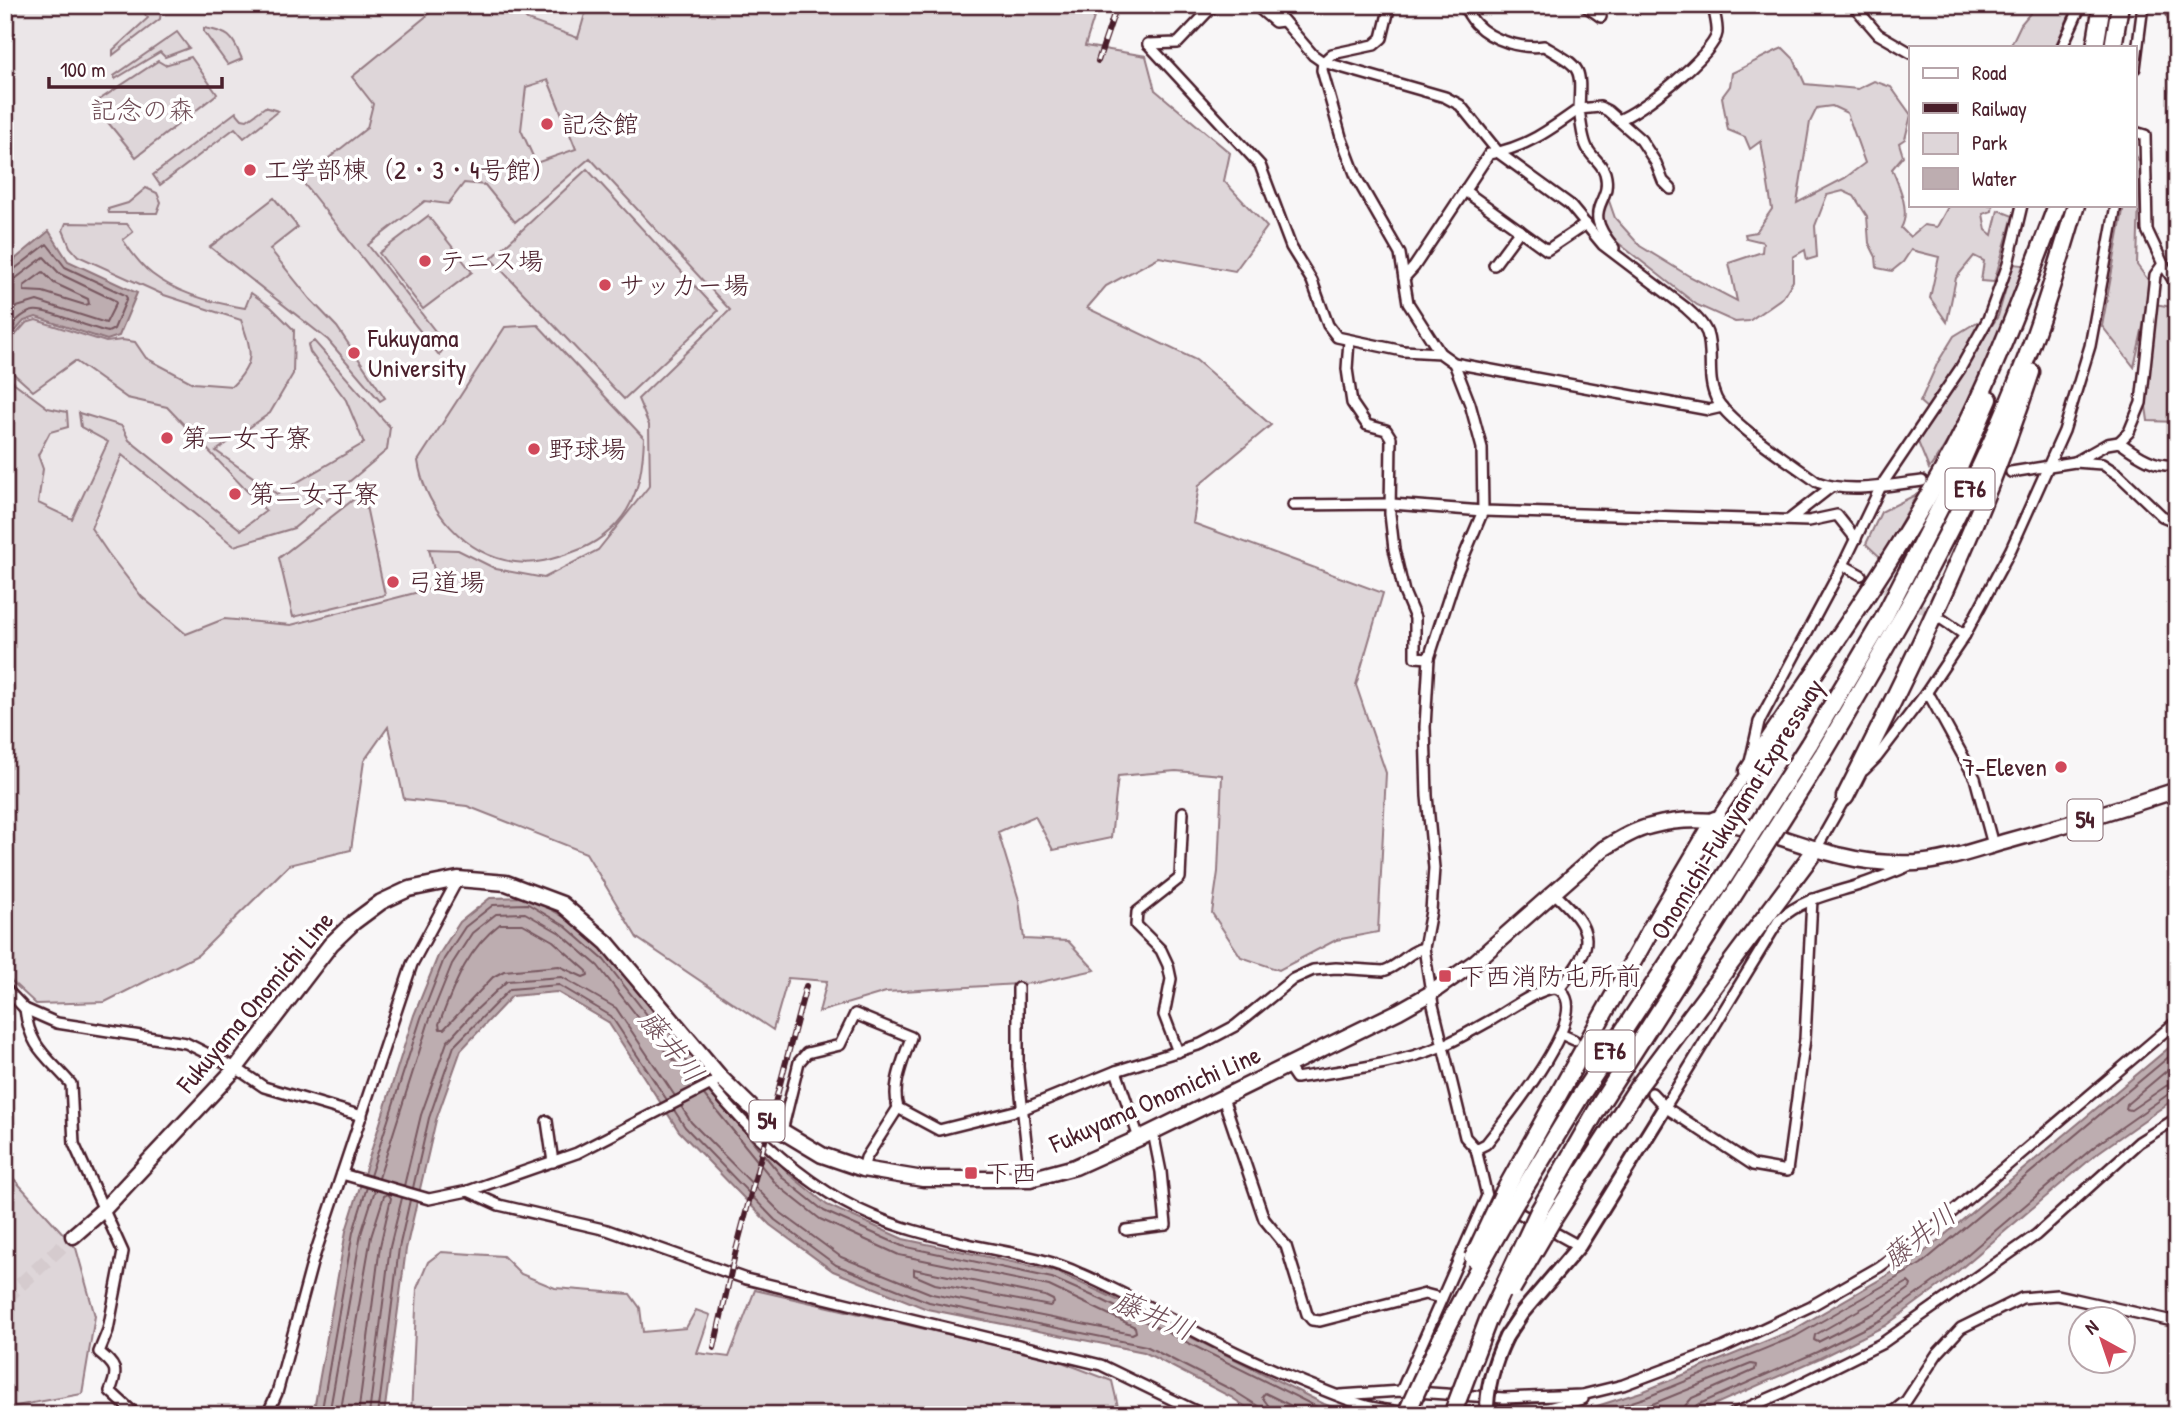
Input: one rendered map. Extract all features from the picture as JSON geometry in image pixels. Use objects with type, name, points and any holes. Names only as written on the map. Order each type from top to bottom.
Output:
[{"type":"highway","points":[[2095,46],[2102,5]]},
{"type":"highway","points":[[2112,46],[2120,5]]},
{"type":"highway","points":[[1748,771],[1887,563],[1934,485],[2016,317],[2058,206]]},
{"type":"highway","name":"Onomichi-Fukuyama Expressway","points":[[1406,1415],[1425,1369],[1510,1196],[1581,1095],[1707,904],[1809,744],[1883,619],[1949,489],[2003,367],[2058,206]]},
{"type":"highway","name":"Onomichi-Fukuyama Expressway","points":[[1454,1415],[1488,1320],[1546,1215],[1602,1101],[1823,754],[1896,630],[1965,500],[2021,373],[2076,206]]},
{"type":"highway","points":[[1845,797],[1937,606],[1999,465],[2038,353],[2064,244]]},
{"type":"highway","points":[[1510,1196],[1652,926],[1715,820]]},
{"type":"highway","points":[[1546,1215],[1816,849]]},
{"type":"main road","name":"Fukuyama Onomichi Line","points":[[73,1236],[104,1209],[236,1068],[331,944],[381,902],[410,889],[458,879],[506,883],[562,904],[607,943],[713,1083],[822,1155],[863,1169],[923,1179],[1030,1179],[1075,1167],[1153,1132],[1431,993],[1475,962],[1603,849],[1649,826],[1677,821],[1715,820],[1734,823],[1857,859],[1917,863],[1951,858],[2177,790]]},
{"type":"street","points":[[1214,5],[1178,43],[1148,44],[1259,165],[1291,247],[1312,281],[1328,325],[1337,337],[1403,351],[1440,354]]},
{"type":"street","points":[[1255,5],[1275,22],[1283,21]]},
{"type":"street","points":[[1270,5],[1313,55],[1323,62],[1445,97],[1461,105],[1499,153],[1569,204],[1603,245],[1698,319],[1707,334],[1711,380],[1716,399],[1729,415],[1817,482],[1831,487],[1881,486],[1923,481]]},
{"type":"street","points":[[1390,5],[1382,38],[1374,45],[1332,54],[1323,62],[1322,70],[1341,137],[1357,179],[1400,254],[1408,303],[1440,354],[1454,363],[1709,410],[1722,407]]},
{"type":"street","points":[[1463,5],[1477,25],[1498,37],[1520,46],[1544,46],[1575,64],[1580,76],[1579,109],[1587,149],[1604,170],[1607,184],[1597,211],[1598,226],[1614,248],[1613,252]]},
{"type":"street","points":[[1584,5],[1601,17]]},
{"type":"street","points":[[1618,120],[1637,111],[1703,57],[1717,32],[1713,5]]},
{"type":"street","points":[[1853,5],[1878,34],[1909,52]]},
{"type":"street","points":[[2062,46],[2081,5]]},
{"type":"street","points":[[2136,60],[2143,5]]},
{"type":"street","points":[[1404,278],[1489,154],[1510,150],[1541,136],[1579,109],[1600,107],[1618,120],[1641,140],[1656,163],[1663,181],[1671,189]]},
{"type":"street","points":[[2136,132],[2144,135],[2147,230],[2177,286]]},
{"type":"street","points":[[1465,191],[1547,250],[1586,224]]},
{"type":"street","points":[[1715,820],[1748,771],[1759,722],[1843,565],[1881,486],[1960,369],[1989,319],[2008,264],[2022,206]]},
{"type":"street","points":[[1816,849],[1845,797],[1926,693],[1965,635],[2011,549],[2064,431],[2090,346],[2116,206]]},
{"type":"street","points":[[1494,265],[1520,230]]},
{"type":"street","points":[[2075,462],[2107,444],[2119,442],[2129,432],[2141,403],[2155,275],[2163,264]]},
{"type":"street","points":[[1349,340],[1348,369],[1352,403],[1367,425],[1386,430],[1391,438],[1390,514],[1394,549],[1404,592],[1415,618],[1415,657],[1429,658]]},
{"type":"street","points":[[1401,1391],[1487,1196],[1476,1149],[1465,1137],[1431,993],[1424,948],[1431,911],[1434,868],[1424,727],[1429,658],[1457,575],[1483,511],[1482,448],[1470,404],[1454,363]]},
{"type":"street","points":[[2119,442],[2144,460],[2177,465]]},
{"type":"street","points":[[2102,464],[2099,456],[2107,444]]},
{"type":"street","points":[[2011,471],[2075,462],[2102,464],[2119,475],[2162,516],[2177,522]]},
{"type":"street","points":[[1790,519],[1831,487]]},
{"type":"street","points":[[1293,505],[1392,504],[1483,511],[1809,521],[1837,516],[1856,539]]},
{"type":"street","points":[[1843,565],[1861,575]]},
{"type":"street","points":[[1943,620],[1965,635]]},
{"type":"street","points":[[1926,693],[1975,778],[1993,845]]},
{"type":"street","points":[[1178,1052],[1164,1015],[1171,979],[1168,965],[1161,950],[1136,925],[1137,912],[1180,878],[1183,812]]},
{"type":"street","points":[[1487,1415],[1494,1362],[1506,1337],[1522,1313],[1579,1246],[1771,930],[1791,909],[1812,899],[1917,863]]},
{"type":"street","points":[[267,1415],[277,1393],[313,1260],[346,1175],[362,1116],[412,964],[458,879]]},
{"type":"street","points":[[1553,892],[1583,924],[1587,936],[1579,964],[1559,989]]},
{"type":"street","points":[[1652,1093],[1665,1107],[1753,1165],[1787,1171],[1805,1039],[1812,899]]},
{"type":"street","points":[[782,1131],[799,1062],[807,1053],[840,1045],[855,1014],[912,1037],[900,1068],[895,1098],[898,1108],[939,1130],[1023,1110],[1116,1071],[1201,1044],[1235,1027],[1293,979],[1313,970],[1389,970],[1416,949],[1424,948]]},
{"type":"street","points":[[5,988],[25,1009],[57,1023],[186,1043],[236,1068],[264,1087],[362,1116]]},
{"type":"street","points":[[1018,988],[1018,1067],[1030,1179]]},
{"type":"street","points":[[1288,1066],[1296,1078],[1385,1064],[1443,1046],[1537,994],[1553,988],[1559,989],[1569,1004],[1561,1034],[1521,1099],[1486,1143],[1476,1149]]},
{"type":"street","points":[[25,1009],[27,1025],[37,1049],[71,1084],[74,1144],[123,1252],[108,1330],[99,1352],[115,1368],[116,1376],[110,1391],[136,1415]]},
{"type":"street","points":[[1340,1395],[1401,1391],[1504,1398],[1583,1395],[1623,1385],[1722,1348],[1811,1306],[1879,1267],[1937,1225],[2177,1021]]},
{"type":"street","points":[[1561,1034],[1574,1040]]},
{"type":"street","points":[[1116,1071],[1139,1138]]},
{"type":"street","points":[[346,1175],[429,1199],[468,1191],[577,1153],[713,1083],[727,1105],[805,1178],[873,1216],[915,1231],[1024,1255],[1079,1272],[1223,1346],[1295,1379],[1354,1402],[1388,1410],[1432,1415]]},
{"type":"street","points":[[1223,1098],[1264,1219],[1286,1246],[1307,1314],[1312,1320],[1320,1321],[1425,1294],[1440,1298]]},
{"type":"street","points":[[863,1169],[866,1158],[898,1108]]},
{"type":"street","points":[[1731,1415],[1881,1344],[2036,1235],[2138,1142],[2177,1118]]},
{"type":"street","points":[[547,1121],[553,1163]]},
{"type":"street","points":[[1126,1230],[1166,1225],[1161,1172],[1153,1132]]},
{"type":"street","points":[[468,1191],[499,1205],[607,1230],[746,1279],[1101,1365],[1204,1415]]},
{"type":"street","points":[[1487,1196],[1579,1246]]},
{"type":"street","points":[[1889,1415],[1906,1401],[1937,1354],[1961,1328],[2022,1298],[2057,1295],[2177,1322]]},
{"type":"street","points":[[1438,1415],[1547,1408],[1584,1399],[1583,1395]]},
{"type":"shaded area","name":"Fukuyama University","points":[[5,5],[641,5],[748,310],[657,488],[609,553],[548,583],[193,646],[5,555]]},
{"type":"green space","points":[[138,5],[157,5],[161,11],[160,19],[113,55],[113,50],[148,18]]},
{"type":"green space","points":[[440,5],[513,5],[527,20],[578,38],[587,7],[623,10],[627,5],[1098,5],[1085,46],[1146,56],[1155,90],[1230,153],[1224,181],[1267,227],[1235,271],[1159,257],[1106,286],[1087,308],[1196,360],[1271,425],[1199,485],[1193,523],[1383,593],[1356,685],[1386,773],[1378,932],[1336,940],[1279,970],[1241,957],[1212,913],[1218,872],[1222,775],[1176,771],[1118,776],[1111,838],[1053,850],[1035,816],[998,832],[1019,900],[1024,939],[1068,941],[1095,970],[1036,983],[886,992],[819,1012],[827,981],[788,978],[773,1030],[637,938],[586,853],[467,806],[404,799],[388,727],[364,761],[351,850],[289,865],[198,955],[105,1002],[36,1004],[5,973],[5,376],[48,408],[67,412],[68,427],[50,432],[38,455],[43,469],[38,503],[72,519],[108,442],[81,427],[79,413],[122,426],[129,440],[241,530],[266,511],[167,407],[127,398],[75,361],[33,391],[5,366],[5,335],[11,340],[26,323],[36,320],[106,342],[135,342],[146,358],[193,383],[232,386],[245,370],[250,355],[241,320],[164,295],[78,256],[70,247],[63,230],[66,223],[127,224],[133,232],[123,240],[144,267],[162,281],[196,297],[245,308],[251,293],[271,307],[294,330],[293,374],[270,413],[216,451],[277,494],[364,443],[346,400],[310,352],[308,345],[314,341],[390,427],[387,450],[294,528],[234,546],[122,455],[91,528],[142,597],[186,634],[224,619],[291,625],[438,587],[429,549],[458,550],[496,569],[544,578],[598,550],[650,485],[649,425],[638,399],[730,310],[590,158],[515,222],[485,185],[464,183],[448,204],[425,201],[368,245],[446,345],[439,355],[301,180],[367,128],[373,104],[352,77]],"holes":[[[548,80],[576,149],[536,163],[521,130],[526,87]]]},
{"type":"green space","points":[[2037,5],[2074,5],[2055,46],[2010,46],[2021,24]]},
{"type":"green space","points":[[2163,5],[2177,5],[2177,111],[2171,90],[2171,29]]},
{"type":"green space","points":[[204,28],[229,36],[242,59],[228,65],[204,32]]},
{"type":"green space","points":[[177,32],[189,48],[165,57],[160,52],[115,79],[114,76]]},
{"type":"green space","points":[[1783,48],[1794,59],[1805,84],[1858,89],[1874,81],[1891,87],[1909,112],[1905,139],[1899,143],[1903,156],[1892,169],[1901,190],[1904,207],[1904,222],[1901,228],[1910,237],[1924,225],[1937,227],[1948,206],[1993,206],[1992,211],[1983,214],[1986,230],[1992,235],[1998,210],[2013,216],[1994,282],[1981,281],[1984,261],[1974,256],[1956,278],[1947,322],[1930,298],[1939,257],[1911,250],[1903,262],[1892,271],[1877,268],[1876,257],[1869,243],[1867,216],[1854,196],[1843,191],[1827,195],[1815,226],[1817,257],[1807,260],[1805,250],[1793,257],[1793,281],[1783,297],[1749,321],[1735,322],[1697,305],[1617,242],[1603,223],[1602,210],[1608,198],[1615,218],[1640,246],[1737,301],[1729,263],[1762,252],[1763,242],[1746,238],[1745,234],[1756,232],[1772,209],[1761,141],[1750,149],[1745,137],[1728,130],[1722,97],[1730,86],[1732,73]],"holes":[[[1832,106],[1847,113],[1865,163],[1845,178],[1797,203],[1810,122],[1817,108]]]},
{"type":"green space","name":"記念の森","points":[[191,57],[217,94],[136,157],[93,104],[158,61],[165,65]]},
{"type":"green space","points":[[265,107],[278,111],[244,138],[235,128],[160,185],[153,175],[236,112],[242,119],[247,120]]},
{"type":"green space","points":[[2136,156],[2140,163],[2137,265],[2148,280],[2149,299],[2134,367],[2102,326],[2124,206],[2136,206]]},
{"type":"green space","name":"サッカー場","points":[[587,169],[718,311],[624,399],[491,259]]},
{"type":"green space","points":[[146,188],[157,193],[161,202],[157,213],[109,213],[108,209],[128,203]]},
{"type":"green space","points":[[274,198],[298,227],[270,249],[310,299],[337,327],[385,398],[380,401],[328,340],[210,247]]},
{"type":"green space","name":"テニス場","points":[[428,216],[472,272],[423,309],[379,253]]},
{"type":"green space","points":[[2013,264],[2023,265],[1984,371],[1958,423],[1929,469],[1918,442],[1998,316]]},
{"type":"green space","points":[[2155,304],[2177,308],[2177,422],[2148,421],[2145,399]]},
{"type":"green space","points":[[1977,322],[1980,326],[1961,361],[1928,409],[1920,402],[1938,362],[1954,336]]},
{"type":"green space","name":"野球場","points":[[538,325],[644,438],[644,447],[635,493],[627,510],[610,530],[596,541],[573,552],[544,561],[522,563],[497,558],[480,550],[450,527],[429,496],[418,461],[505,327]]},
{"type":"green space","points":[[363,492],[385,595],[293,617],[279,558]]},
{"type":"green space","points":[[1917,494],[1881,558],[1866,544],[1881,512]]},
{"type":"green space","points":[[5,1169],[76,1248],[95,1316],[82,1394],[5,1408]]},
{"type":"green space","points":[[441,1252],[503,1256],[521,1274],[555,1288],[630,1294],[640,1308],[643,1332],[686,1328],[696,1310],[710,1315],[697,1353],[729,1357],[755,1290],[1051,1358],[1112,1381],[1120,1415],[411,1415],[417,1288],[428,1262]]},
{"type":"water","points":[[49,231],[68,261],[137,293],[119,336],[107,340],[36,317],[24,321],[11,336],[8,335],[5,286],[8,265]]},
{"type":"water","name":"藤井川","points":[[529,897],[569,920],[609,955],[671,1034],[789,1174],[827,1205],[903,1239],[1054,1271],[1324,1404],[1352,1415],[1258,1415],[1231,1397],[1144,1352],[927,1309],[833,1271],[770,1225],[679,1131],[608,1022],[557,992],[512,996],[461,1050],[436,1120],[406,1249],[384,1415],[313,1415],[346,1231],[414,1015],[438,956],[460,922],[490,898]]},
{"type":"water","points":[[2177,1041],[2177,1097],[2099,1152],[1946,1281],[1885,1326],[1691,1415],[1569,1415],[1644,1391],[1793,1330],[1917,1258]]},
{"type":"tunnel","points":[[1861,575],[1936,616]]},
{"type":"tunnel","points":[[1581,1045],[1652,1093]]},
{"type":"tunnel","points":[[5,1299],[73,1236]]},
{"type":"railway","points":[[1098,61],[1117,5]]},
{"type":"railway","points":[[714,1348],[735,1254],[806,986]]},
{"type":"place","name":"記念館","points":[[547,124]]},
{"type":"place","name":"工学部棟（2・3・4号館）","points":[[250,170]]},
{"type":"place","name":"テニス場","points":[[425,261]]},
{"type":"place","name":"サッカー場","points":[[605,285]]},
{"type":"place","name":"Fukuyama University","points":[[354,353]]},
{"type":"place","name":"第一女子寮","points":[[167,438]]},
{"type":"place","name":"野球場","points":[[534,449]]},
{"type":"place","name":"第二女子寮","points":[[235,494]]},
{"type":"place","name":"弓道場","points":[[393,582]]},
{"type":"place","name":"7-Eleven","points":[[2061,767]]},
{"type":"place","name":"下西消防屯所前","points":[[1445,976]]},
{"type":"place","name":"下西","points":[[971,1173]]}]
